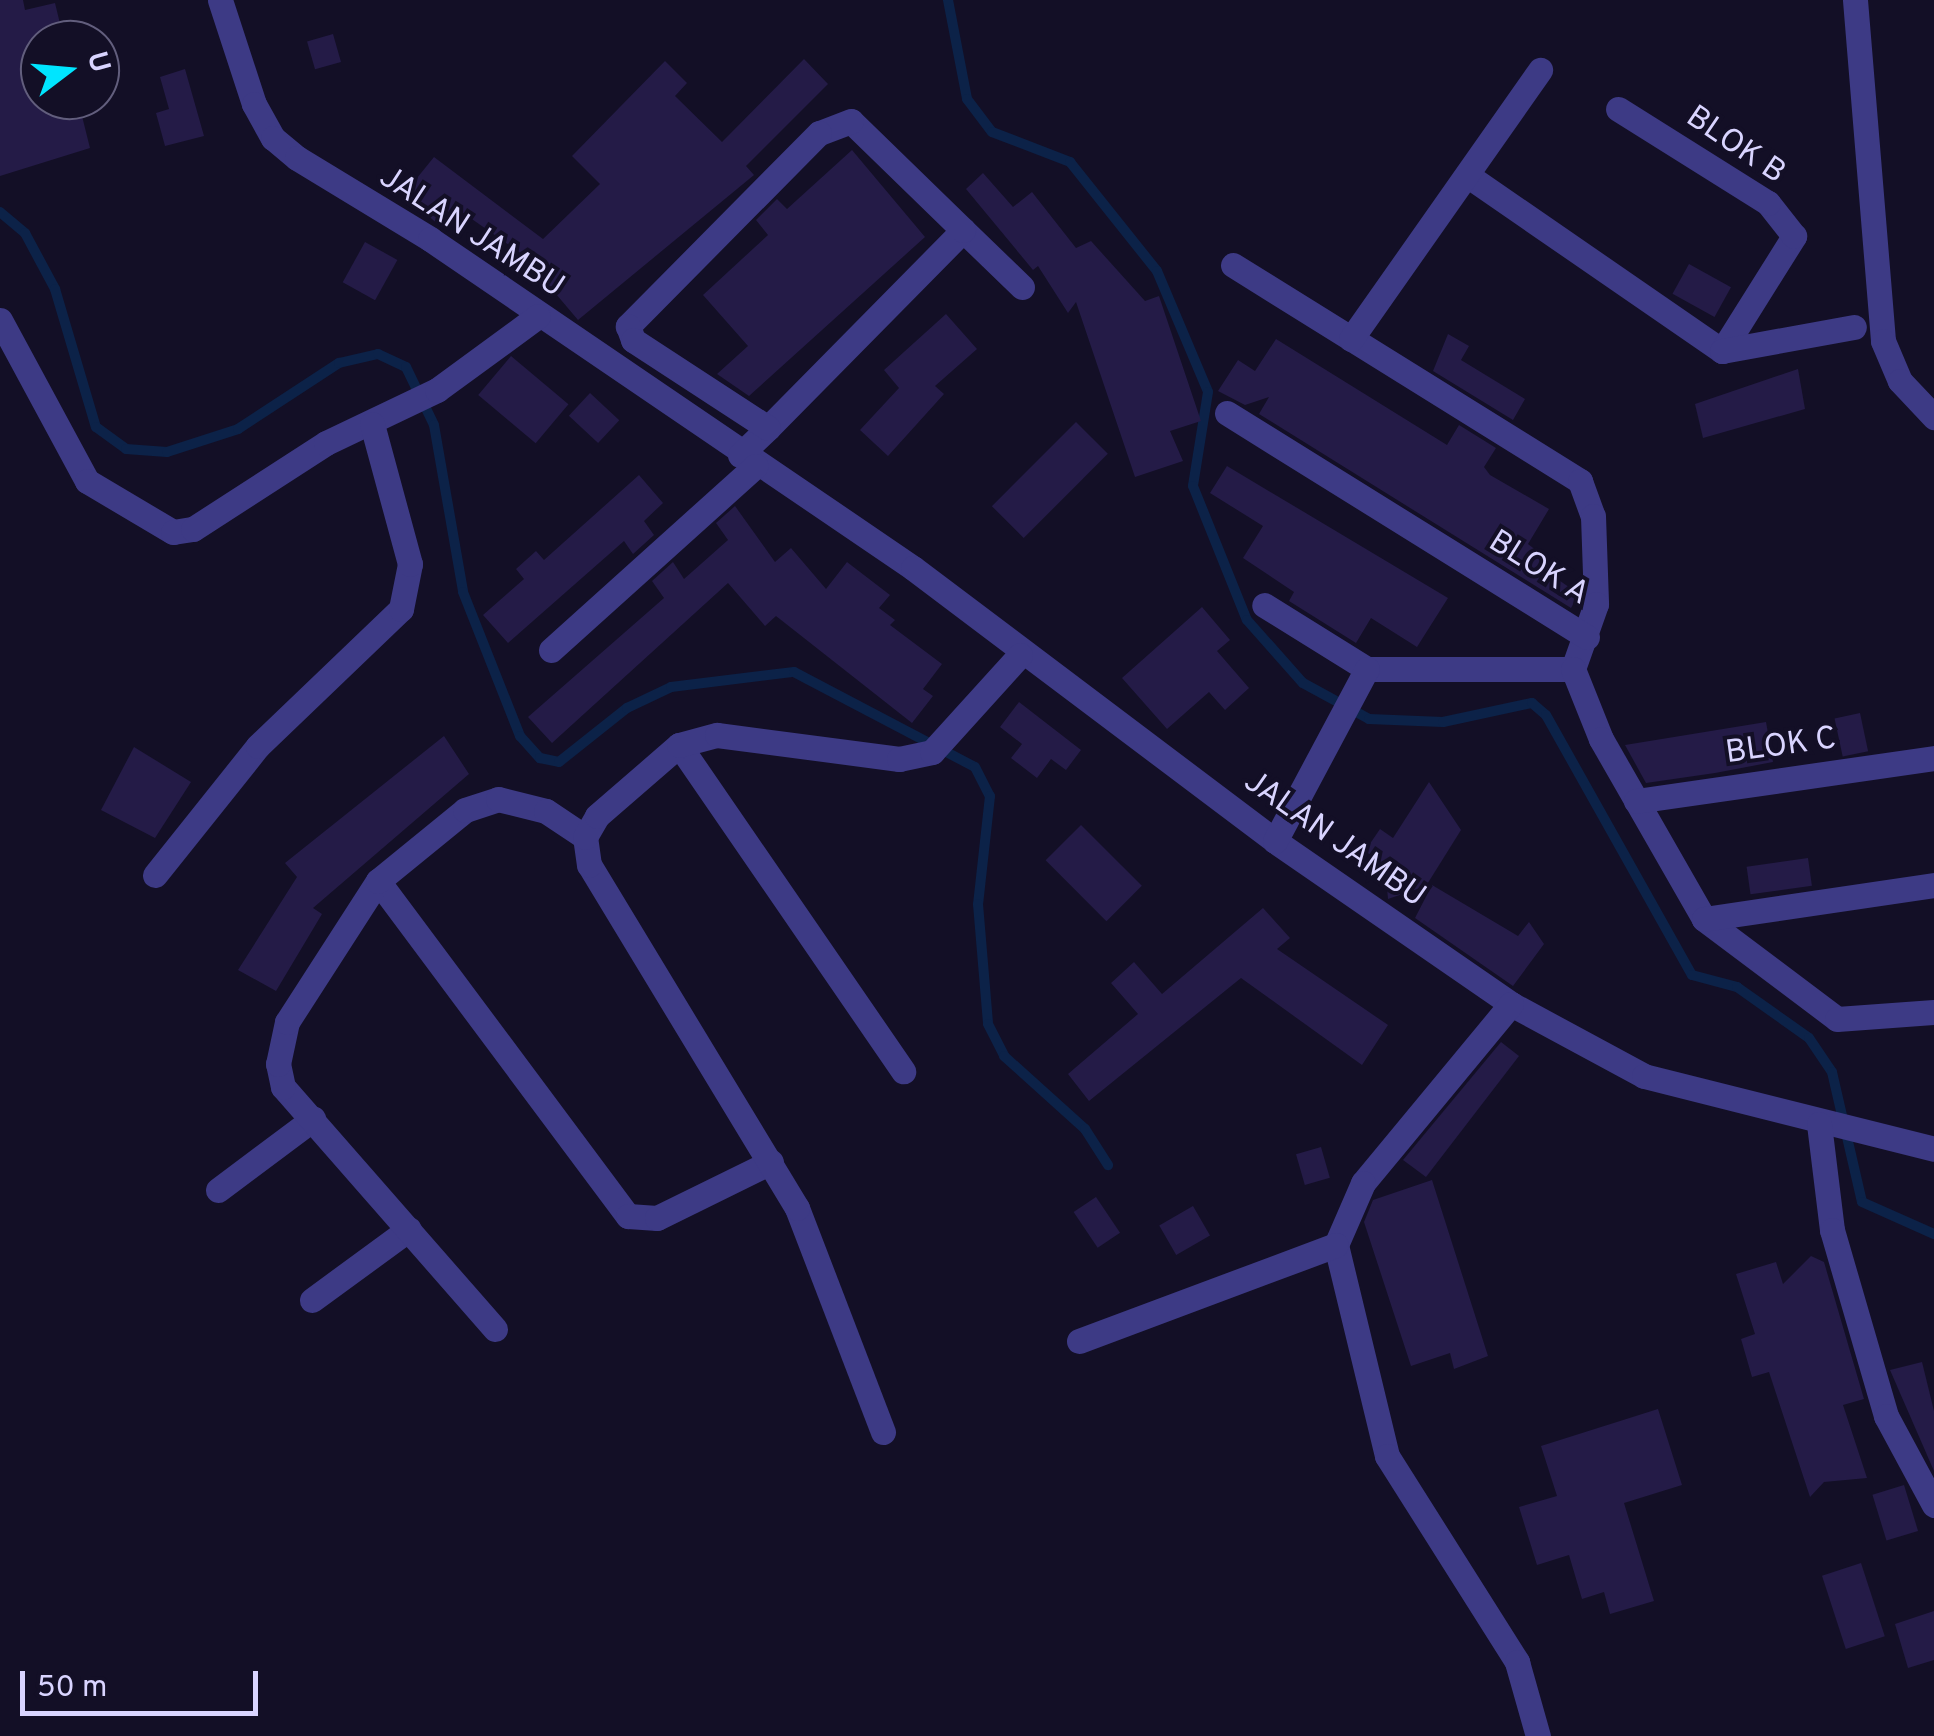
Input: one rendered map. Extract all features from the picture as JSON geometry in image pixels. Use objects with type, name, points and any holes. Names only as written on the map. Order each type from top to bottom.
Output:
[{"type":"street","name":"JALAN JAMBU","points":[[220,0],[273,138],[913,568],[1020,655],[1275,841],[1512,1004],[1644,1076],[1827,1126],[1934,1149]]},
{"type":"street","points":[[1855,0],[1882,341],[1900,381],[1934,417]]},
{"type":"street","points":[[1351,339],[1540,70]]},
{"type":"street","name":"BLOK B","points":[[1618,109],[1768,203],[1794,236],[1722,351]]},
{"type":"street","points":[[768,428],[634,340],[635,316],[841,120],[860,124],[1022,286]]},
{"type":"street","points":[[1467,176],[1722,351],[1854,327]]},
{"type":"street","points":[[551,650],[748,460],[768,428],[963,230]]},
{"type":"street","name":"BLOK A","points":[[1226,413],[1587,637],[1596,604],[1593,516],[1580,482],[1233,265]]},
{"type":"street","points":[[0,320],[10,368],[87,481],[173,532],[192,529],[326,442],[372,424],[437,390],[538,316]]},
{"type":"street","points":[[155,875],[258,746],[402,610],[410,564],[372,424]]},
{"type":"street","points":[[1264,605],[1362,679],[1573,669]]},
{"type":"street","points":[[1587,637],[1573,669],[1636,801],[1704,919],[1837,1020],[1934,1012]]},
{"type":"street","points":[[883,1432],[797,1208],[588,865],[585,838],[597,816],[678,745],[752,735],[899,760],[932,752],[1020,655]]},
{"type":"street","points":[[1275,841],[1362,679]]},
{"type":"street","points":[[678,745],[903,1071]]},
{"type":"street","name":"BLOK C","points":[[1636,801],[1934,758]]},
{"type":"street","points":[[495,1329],[283,1088],[278,1064],[287,1022],[378,881],[464,810],[498,798],[546,810],[585,838]]},
{"type":"street","points":[[378,881],[628,1216],[657,1218],[772,1162]]},
{"type":"street","points":[[1704,919],[1934,885]]},
{"type":"street","points":[[1512,1004],[1363,1183],[1336,1245],[1387,1456],[1516,1662],[1538,1736]]},
{"type":"street","points":[[218,1190],[313,1119]]},
{"type":"street","points":[[1827,1126],[1832,1230],[1886,1416],[1934,1505]]},
{"type":"street","points":[[312,1300],[409,1230]]},
{"type":"street","points":[[1079,1341],[1336,1245]]},
{"type":"building","points":[[0,0],[23,0],[25,10],[55,3],[59,20],[20,20],[20,120],[83,120],[90,148],[0,176]]},
{"type":"building","points":[[333,34],[341,62],[315,69],[307,41]]},
{"type":"building","points":[[804,59],[828,84],[746,166],[754,175],[578,320],[523,255],[459,210],[442,228],[404,194],[434,157],[543,239],[600,184],[572,156],[665,61],[687,83],[675,96],[722,142]]},
{"type":"building","points":[[185,69],[204,136],[165,146],[156,113],[169,109],[160,77]]},
{"type":"building","points":[[852,150],[925,237],[749,396],[717,374],[748,346],[703,295],[768,235],[756,220],[777,199],[787,209]]},
{"type":"building","points":[[983,173],[1013,207],[1032,192],[1076,248],[1091,241],[1145,301],[1159,296],[1201,421],[1170,431],[1183,461],[1135,477],[1076,302],[1068,313],[1038,266],[1033,270],[966,189]]},
{"type":"building","points":[[365,242],[397,260],[375,300],[343,282]]},
{"type":"building","points":[[1689,264],[1731,287],[1714,317],[1673,294]]},
{"type":"building","points":[[946,314],[977,349],[935,386],[944,394],[888,456],[860,430],[899,388],[884,370]]},
{"type":"building","points":[[1448,334],[1469,346],[1461,360],[1525,399],[1513,420],[1433,371]]},
{"type":"building","points":[[1276,339],[1447,445],[1459,425],[1496,448],[1484,467],[1490,475],[1549,509],[1528,544],[1556,566],[1550,574],[1579,594],[1571,608],[1259,414],[1269,397],[1245,405],[1218,391],[1238,360],[1255,371]]},
{"type":"building","points":[[511,356],[568,404],[536,443],[478,395]]},
{"type":"building","points":[[1798,369],[1805,409],[1703,438],[1695,404]]},
{"type":"building","points":[[590,393],[619,420],[598,443],[569,416]]},
{"type":"building","points":[[1076,422],[1108,454],[1024,538],[992,506]]},
{"type":"building","points":[[1227,466],[1448,598],[1417,647],[1371,618],[1356,643],[1289,601],[1294,592],[1243,558],[1263,526],[1210,493]]},
{"type":"building","points":[[639,475],[663,503],[644,521],[654,535],[633,554],[624,541],[508,643],[483,615],[524,579],[516,569],[536,551],[544,560]]},
{"type":"building","points":[[735,506],[775,562],[791,548],[826,589],[847,562],[890,595],[879,608],[895,620],[890,625],[942,664],[923,689],[933,696],[912,723],[776,616],[765,626],[728,583],[552,743],[528,717],[664,598],[652,581],[673,562],[684,579],[728,540],[716,523]]},
{"type":"building","points":[[1202,607],[1230,640],[1217,651],[1249,688],[1225,710],[1209,692],[1167,729],[1122,678]]},
{"type":"building","points":[[1019,702],[1081,750],[1066,770],[1051,759],[1037,778],[1011,758],[1022,744],[1000,727]]},
{"type":"building","points":[[1860,713],[1868,751],[1843,757],[1835,718]]},
{"type":"building","points":[[1766,722],[1773,762],[1715,773],[1646,783],[1625,745]]},
{"type":"building","points":[[444,736],[469,774],[313,908],[322,914],[276,991],[238,970],[297,877],[285,863]]},
{"type":"building","points":[[134,747],[191,782],[155,838],[101,810]]},
{"type":"building","points":[[1429,782],[1461,830],[1426,886],[1388,899],[1385,865],[1365,851],[1380,829],[1393,838]]},
{"type":"building","points":[[1081,825],[1142,886],[1106,921],[1046,860]]},
{"type":"building","points":[[1808,858],[1812,886],[1751,894],[1747,867]]},
{"type":"building","points":[[1432,885],[1518,936],[1529,922],[1544,944],[1513,986],[1415,918]]},
{"type":"building","points":[[1263,908],[1290,938],[1277,949],[1388,1025],[1362,1065],[1241,978],[1089,1101],[1068,1074],[1138,1014],[1111,983],[1134,962],[1162,994]]},
{"type":"building","points":[[1501,1042],[1519,1056],[1426,1177],[1403,1160]]},
{"type":"building","points":[[1321,1147],[1330,1178],[1305,1185],[1296,1154]]},
{"type":"building","points":[[1432,1180],[1488,1356],[1454,1369],[1450,1353],[1411,1366],[1364,1222],[1373,1200]]},
{"type":"building","points":[[1096,1197],[1120,1233],[1098,1248],[1074,1212]]},
{"type":"building","points":[[1193,1206],[1210,1235],[1176,1255],[1159,1226]]},
{"type":"building","points":[[1811,1256],[1824,1262],[1864,1399],[1843,1405],[1867,1478],[1824,1482],[1810,1497],[1769,1372],[1752,1377],[1741,1339],[1755,1334],[1736,1274],[1776,1262],[1783,1284]]},
{"type":"building","points":[[1922,1362],[1934,1411],[1934,1471],[1890,1370]]},
{"type":"building","points":[[1658,1409],[1682,1485],[1624,1503],[1654,1601],[1610,1614],[1604,1592],[1582,1599],[1569,1555],[1537,1565],[1519,1507],[1557,1496],[1541,1446]]},
{"type":"building","points":[[1904,1485],[1918,1531],[1886,1541],[1872,1495]]},
{"type":"building","points":[[1861,1563],[1885,1636],[1846,1649],[1822,1576]]},
{"type":"building","points":[[1934,1611],[1934,1660],[1908,1668],[1895,1624]]},
{"type":"waterway","points":[[948,0],[967,99],[992,132],[1070,162],[1157,271],[1208,392],[1193,486],[1247,620],[1303,683],[1369,719],[1443,722],[1532,703],[1546,715],[1692,975],[1737,987],[1809,1038],[1832,1072],[1862,1202],[1934,1234]]},
{"type":"waterway","points":[[0,212],[25,233],[55,289],[96,427],[126,449],[167,452],[238,429],[339,363],[378,354],[406,367],[434,425],[463,592],[520,736],[540,758],[559,762],[627,708],[671,687],[794,672],[975,767],[990,796],[978,904],[988,1024],[1004,1056],[1085,1129],[1108,1165]]}]
